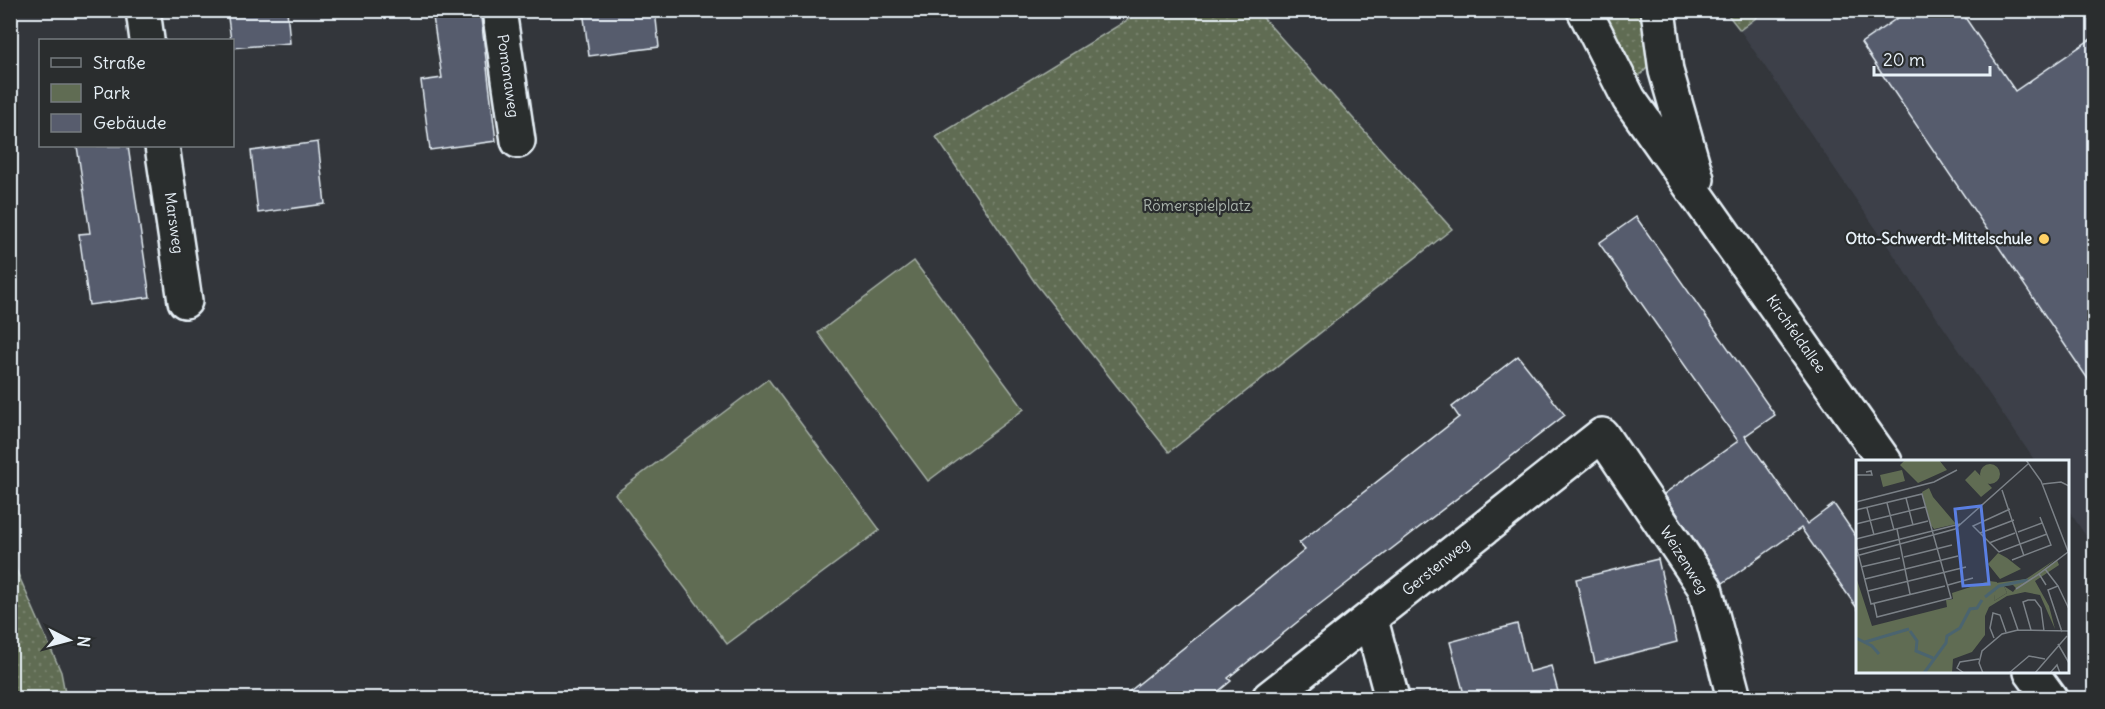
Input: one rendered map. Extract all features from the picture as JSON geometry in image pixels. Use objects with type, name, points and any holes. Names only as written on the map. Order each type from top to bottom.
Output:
[{"type":"street","points":[[143,10],[147,39]]},
{"type":"street","name":"Pomonaweg","points":[[499,10],[518,141]]},
{"type":"street","name":"Kirchfeldallee","points":[[1584,10],[1629,99],[1884,460]]},
{"type":"street","name":"Kirchfeldallee","points":[[1658,10],[1669,81],[1706,206]]},
{"type":"street","name":"Marsweg","points":[[162,147],[185,301]]},
{"type":"street","name":"Gerstenweg","points":[[1269,699],[1602,435]]},
{"type":"street","name":"Weizenweg","points":[[1602,435],[1705,588],[1734,699]]},
{"type":"street","points":[[1371,620],[1392,699]]},
{"type":"street","points":[[2032,673],[2050,699]]},
{"type":"shaded area","points":[[1765,11],[2094,11],[2094,548],[2069,510],[2069,460],[2034,460],[1740,30]]},
{"type":"green space","name":"Römerspielplatz","points":[[1142,11],[1257,11],[1452,229],[1169,452],[1036,284],[936,137]]},
{"type":"green space","points":[[1601,11],[1643,11],[1650,65],[1635,80]]},
{"type":"green space","points":[[1725,11],[1765,11],[1740,30]]},
{"type":"green space","points":[[914,261],[1024,409],[928,481],[818,333]]},
{"type":"green space","points":[[768,379],[880,530],[727,644],[615,494]]},
{"type":"green space","points":[[11,558],[61,672],[66,698],[11,698]]},
{"type":"building","points":[[227,10],[287,10],[290,43],[234,48],[234,39],[231,39]]},
{"type":"building","points":[[432,10],[480,10],[496,141],[430,150],[421,81],[442,78]]},
{"type":"building","points":[[583,10],[655,10],[659,47],[589,56]]},
{"type":"building","name":"Otto-Schwerdt-Mittelschule","points":[[1909,10],[1960,10],[2015,91],[2094,37],[2094,388],[1861,43]]},
{"type":"building","points":[[318,142],[325,204],[258,213],[251,151]]},
{"type":"building","points":[[77,147],[128,147],[150,297],[89,305],[79,234],[90,233]]},
{"type":"building","points":[[1636,217],[1775,415],[1745,436],[1807,524],[1834,504],[1856,537],[1856,607],[1801,528],[1723,583],[1664,494],[1738,441],[1599,243]]},
{"type":"building","points":[[1518,356],[1565,415],[1311,611],[1228,678],[1231,681],[1209,699],[1120,699],[1305,550],[1299,543],[1459,417],[1452,407]]},
{"type":"building","points":[[1658,559],[1677,642],[1595,663],[1576,579]]},
{"type":"building","points":[[1517,624],[1529,672],[1551,666],[1560,699],[1465,698],[1450,642]]},
{"type":"place","name":"Otto-Schwerdt-Mittelschule","points":[[2044,239]]}]
